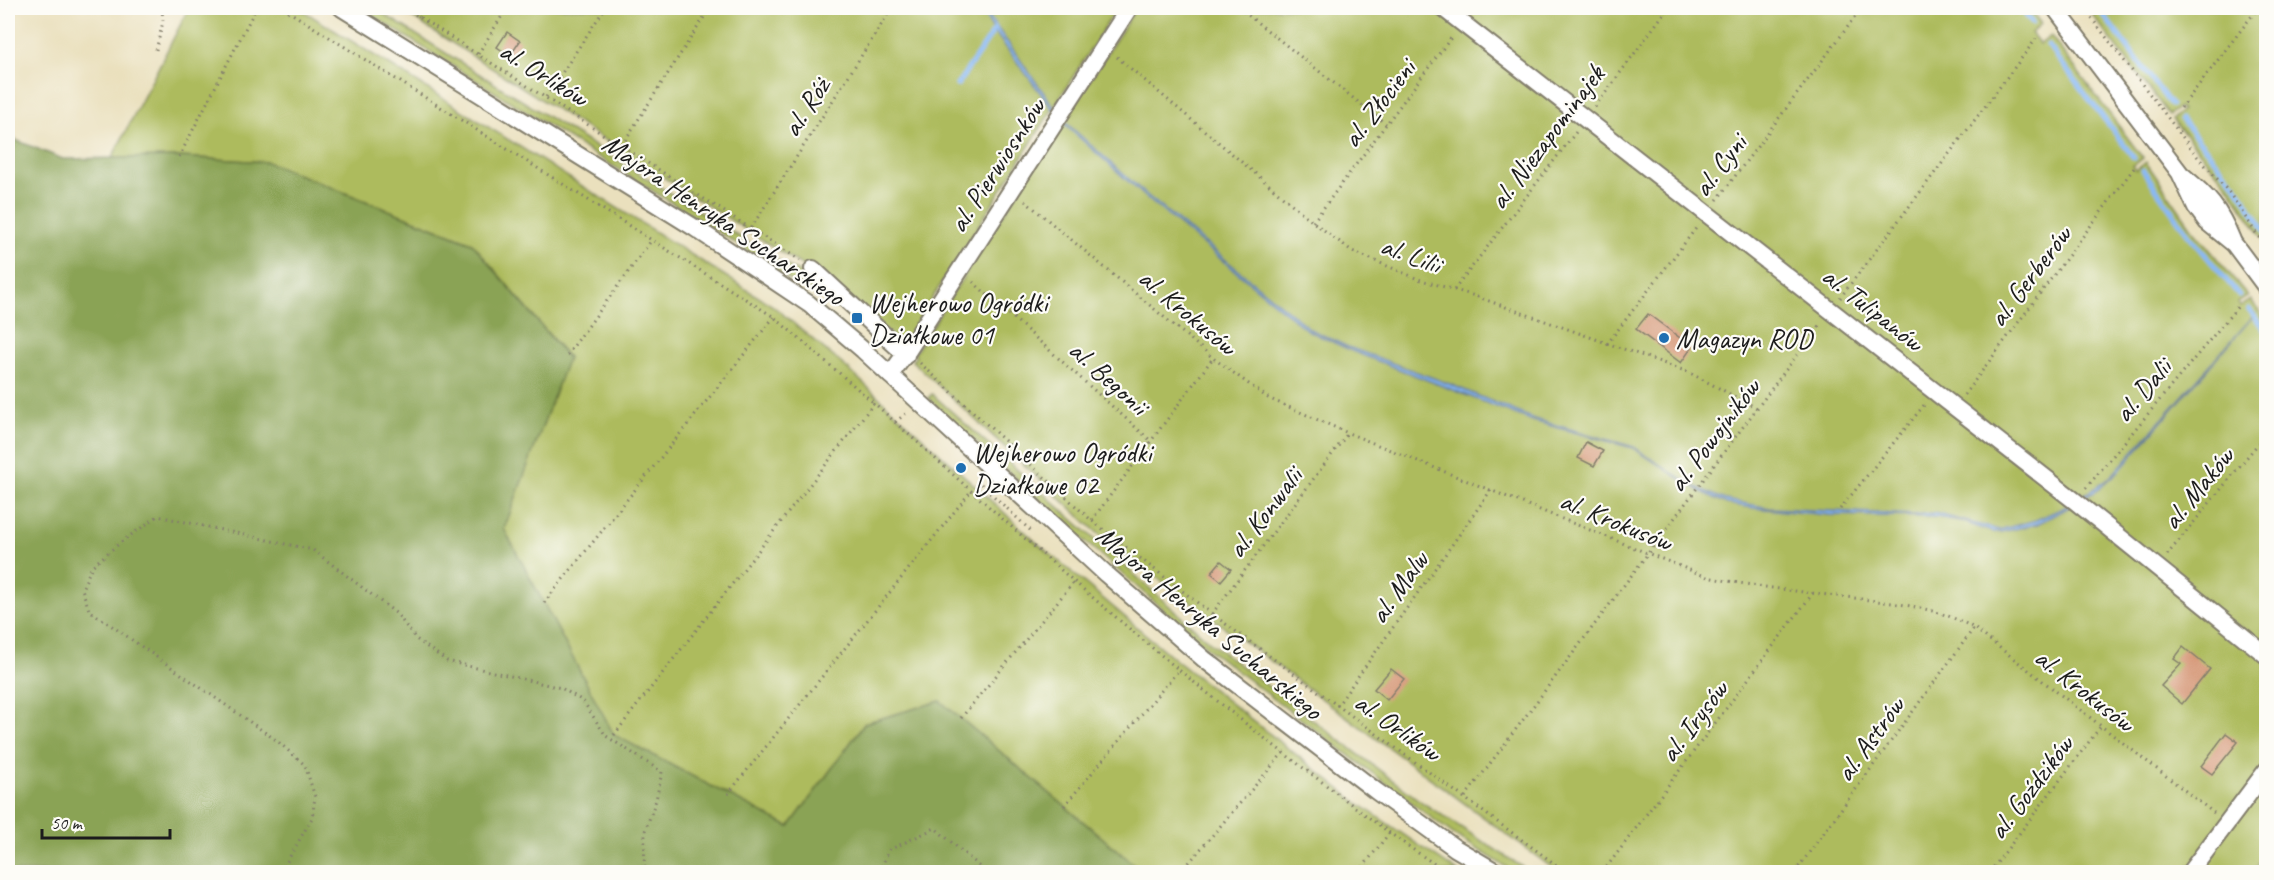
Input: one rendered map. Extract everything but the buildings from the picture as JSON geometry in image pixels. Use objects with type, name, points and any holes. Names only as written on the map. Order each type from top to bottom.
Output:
[{"type":"street","name":"Majora Henryka Sucharskiego","points":[[342,8],[765,273],[837,327],[1098,566],[1204,659],[1376,791],[1455,848],[1496,873]]},
{"type":"street","name":"al. Pierwiosnków","points":[[890,375],[907,354],[1129,8]]},
{"type":"street","name":"al. Tulipanów","points":[[1443,8],[2075,501],[2266,655]]},
{"type":"street","points":[[2055,8],[2180,173],[2202,214],[2234,244],[2266,287]]},
{"type":"street","points":[[813,268],[907,354]]},
{"type":"street","points":[[2190,873],[2266,771]]},
{"type":"path","points":[[156,50],[163,22],[162,8]]},
{"type":"path","points":[[179,157],[256,8]]},
{"type":"path","points":[[283,8],[774,317],[874,403],[1073,583],[1178,671],[1283,753],[1448,873]]},
{"type":"path","name":"al. Orlików","points":[[405,8],[813,268]]},
{"type":"path","points":[[419,16],[423,8]]},
{"type":"path","points":[[478,54],[507,8]]},
{"type":"path","points":[[546,97],[605,8]]},
{"type":"path","points":[[622,146],[710,8]]},
{"type":"path","name":"al. Róż","points":[[751,228],[891,8]]},
{"type":"path","points":[[1239,8],[1386,124]]},
{"type":"path","name":"al. Niezapominajek","points":[[1454,290],[1668,8]]},
{"type":"path","name":"al. Cyni","points":[[1607,344],[1862,8]]},
{"type":"path","points":[[2084,8],[2197,156],[2228,190],[2266,248]]},
{"type":"path","points":[[2181,108],[2258,8]]},
{"type":"path","name":"al. Złocieni","points":[[1313,222],[1463,23]]},
{"type":"path","name":"al. Powojników","points":[[1465,797],[2036,39]]},
{"type":"path","name":"al. Lilii","points":[[1104,46],[1313,222],[1352,251],[1384,267],[1688,372],[1757,408]]},
{"type":"path","name":"al. Gerberów","points":[[1955,407],[2134,168]]},
{"type":"path","name":"al. Krokusów","points":[[1012,190],[1213,358],[1268,398],[1348,433],[1707,577],[1752,586],[1919,606],[1939,611],[1974,628],[2227,823]]},
{"type":"path","points":[[567,355],[651,241]]},
{"type":"path","name":"al. Begonii","points":[[960,270],[1151,441]]},
{"type":"path","name":"al. Dalii","points":[[2075,501],[2239,305]]},
{"type":"path","points":[[544,603],[774,317]]},
{"type":"path","name":"al. Orlików","points":[[907,354],[1091,520],[1337,707],[1465,797],[1566,873]]},
{"type":"path","points":[[1091,520],[1213,358]]},
{"type":"path","points":[[1840,509],[1935,391]]},
{"type":"path","points":[[614,735],[874,403]]},
{"type":"path","points":[[895,422],[907,415]]},
{"type":"path","name":"al. Konwalii","points":[[1212,614],[1348,433]]},
{"type":"path","name":"al. Maków","points":[[2157,567],[2266,434]]},
{"type":"path","name":"al. Malw","points":[[1337,707],[1491,490]]},
{"type":"path","points":[[728,794],[971,491]]},
{"type":"path","points":[[281,873],[312,818],[315,796],[305,765],[276,740],[89,610],[82,589],[92,566],[158,516],[313,550],[397,614],[416,639],[447,661],[561,688],[583,701],[606,736],[662,772],[656,800],[645,831],[644,873]]},
{"type":"path","points":[[961,718],[1073,583]]},
{"type":"path","name":"al. Irysów","points":[[1603,873],[1813,593]]},
{"type":"path","name":"al. Astrów","points":[[1795,873],[1974,628]]},
{"type":"path","points":[[1065,806],[1178,671]]},
{"type":"path","name":"al. Goździków","points":[[1989,873],[2101,726]]},
{"type":"path","points":[[1181,873],[1283,753]]},
{"type":"path","points":[[879,873],[889,850],[935,828],[986,873]]},
{"type":"path","points":[[1359,873],[1390,832]]},
{"type":"green space","points":[[189,8],[299,8],[773,306],[848,369],[1035,541],[1177,661],[1359,804],[1458,872],[1143,872],[940,701],[865,723],[789,827],[614,735],[504,529],[568,357],[472,243],[267,162],[179,157],[112,158]]},
{"type":"green space","points":[[360,8],[374,8],[767,254],[818,283],[827,294],[825,296],[796,284],[725,236]]},
{"type":"green space","points":[[397,8],[1117,8],[903,344],[811,271]]},
{"type":"green space","points":[[1136,8],[2029,8],[2041,24],[2031,33],[2040,44],[2051,36],[2143,158],[2133,166],[2136,170],[2146,162],[2191,227],[2248,296],[2238,303],[2240,307],[2251,300],[2266,321],[2266,852],[2254,872],[1558,872],[1103,538],[912,361],[916,356],[914,354]]},
{"type":"green space","points":[[2087,8],[2266,8],[2266,243],[2229,187],[2172,119],[2182,110],[2179,107],[2169,115]]},
{"type":"green space","points":[[8,137],[63,159],[179,157],[267,162],[472,243],[568,358],[504,529],[614,735],[789,827],[865,723],[940,701],[1143,872],[8,872]]},
{"type":"green space","points":[[932,394],[1212,644],[1423,803],[1530,872],[1514,872],[1453,834],[1212,652],[1079,536],[928,398]]},
{"type":"water","points":[[981,8],[1064,121],[1149,197],[1310,329],[1348,347],[1447,383],[1534,419],[1634,447],[1671,472],[1633,448],[1533,421],[1352,351],[1307,330],[1149,200],[1063,123],[994,31]]},
{"type":"water","points":[[2256,313],[2120,470],[2099,489],[2037,524],[1992,532],[1961,521],[1936,517],[1829,515],[1754,508],[1727,504],[1688,483],[1725,500],[1770,508],[1914,515],[1934,513],[1999,530],[2036,520],[2063,508],[2106,481]]},
{"type":"waterway","points":[[2021,8],[2032,23]]},
{"type":"waterway","points":[[2098,8],[2171,105]]},
{"type":"waterway","points":[[957,85],[995,29]]},
{"type":"waterway","points":[[2048,45],[2134,158]]},
{"type":"waterway","points":[[2181,119],[2237,187],[2266,232]]},
{"type":"waterway","points":[[2143,170],[2188,234],[2239,295]]},
{"type":"waterway","points":[[2249,309],[2266,332]]},
{"type":"place","name":"Wejherowo Ogródki Działkowe 01","points":[[857,318]]},
{"type":"place","name":"Magazyn ROD","points":[[1664,338]]},
{"type":"place","name":"Wejherowo Ogródki Działkowe 02","points":[[961,468]]}]
